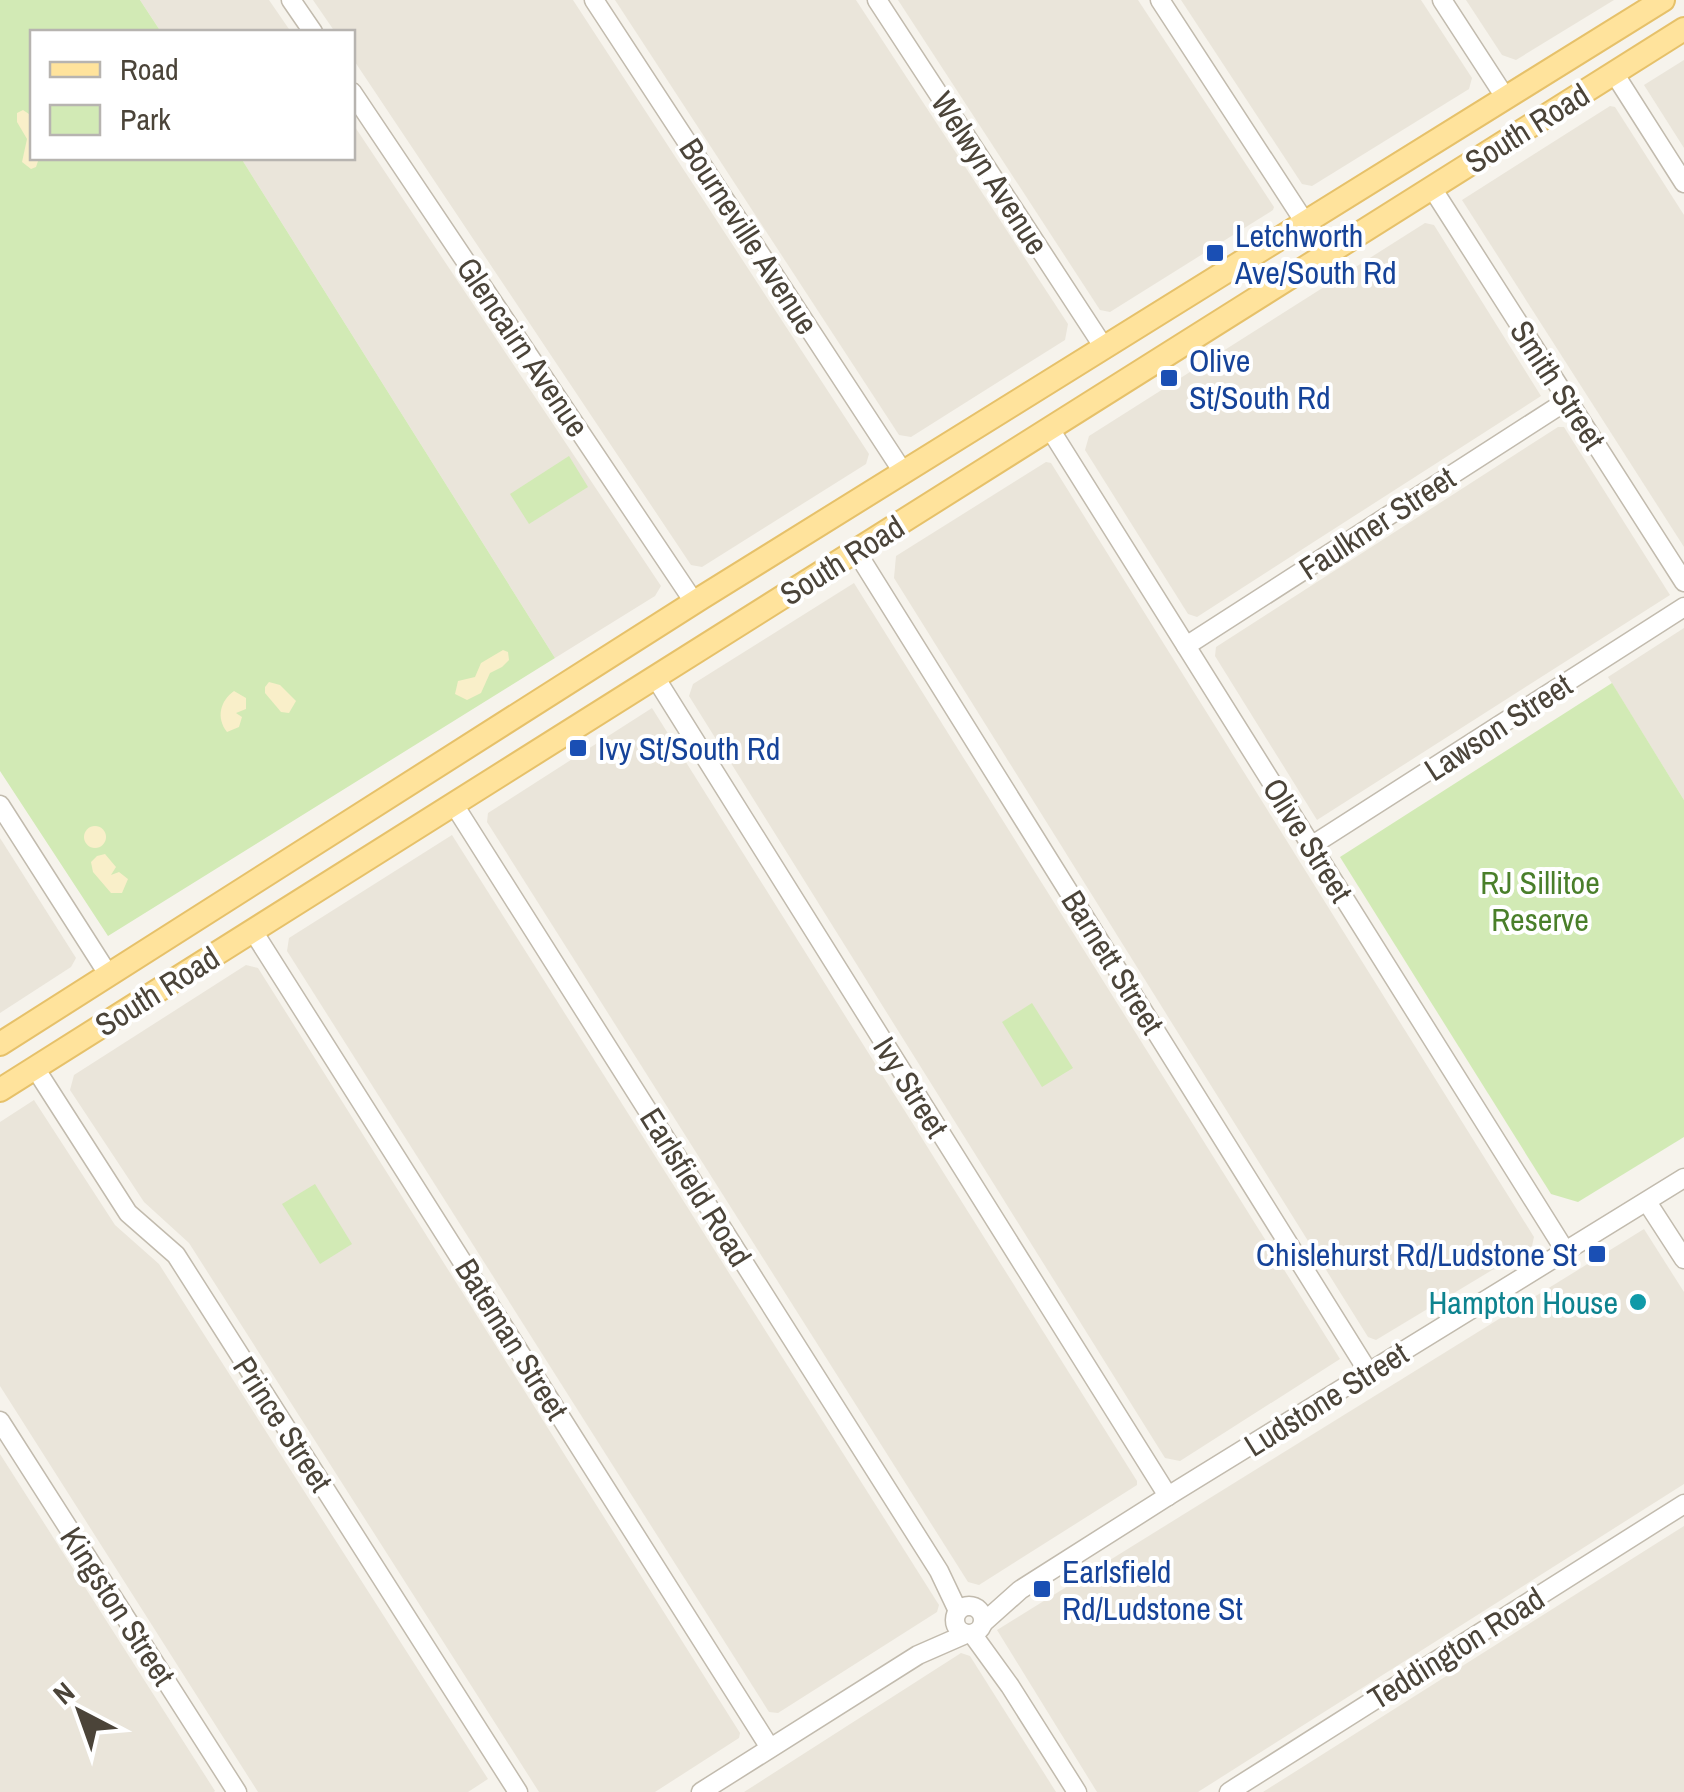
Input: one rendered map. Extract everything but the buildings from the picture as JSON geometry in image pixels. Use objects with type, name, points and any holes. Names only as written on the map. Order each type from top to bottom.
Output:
[{"type":"main road","name":"South Road","points":[[0,1044],[694,602],[1663,0]]},
{"type":"main road","name":"South Road","points":[[0,1090],[1684,29]]},
{"type":"main road","points":[[1595,42],[1614,73]]},
{"type":"main road","points":[[1029,392],[1050,428]]},
{"type":"main road","points":[[431,768],[453,803]]},
{"type":"street","points":[[291,0],[312,30]]},
{"type":"street","name":"Bourneville Avenue","points":[[594,0],[903,472]]},
{"type":"street","name":"Welwyn Avenue","points":[[877,0],[1103,346]]},
{"type":"street","points":[[1160,0],[1304,221]]},
{"type":"street","points":[[1442,0],[1505,97]]},
{"type":"street","points":[[1614,73],[1684,182]]},
{"type":"street","name":"Glencairn Avenue","points":[[355,96],[694,602]]},
{"type":"street","name":"Smith Street","points":[[1432,188],[1684,582]]},
{"type":"street","name":"Faulkner Street","points":[[1186,646],[1568,400]]},
{"type":"street","name":"Olive Street","points":[[1050,428],[1566,1252]]},
{"type":"street","name":"Barnett Street","points":[[856,551],[1369,1372]]},
{"type":"street","name":"Lawson Street","points":[[1312,846],[1684,607]]},
{"type":"street","name":"Ivy Street","points":[[655,677],[1168,1496]]},
{"type":"street","name":"Earlsfield Road","points":[[453,803],[1077,1792]]},
{"type":"street","points":[[0,804],[108,974]]},
{"type":"street","name":"Bateman Street","points":[[254,930],[770,1748]]},
{"type":"street","name":"Prince Street","points":[[34,1068],[128,1213],[176,1255],[518,1792]]},
{"type":"street","name":"Ludstone Street","points":[[701,1792],[1168,1496],[1684,1178]]},
{"type":"street","points":[[1648,1202],[1684,1259]]},
{"type":"street","name":"Kingston Street","points":[[0,1421],[237,1792]]},
{"type":"street","name":"Teddington Road","points":[[1229,1792],[1684,1504]]},
{"type":"shaded area","points":[[140,0],[269,0],[290,30],[160,30]]},
{"type":"shaded area","points":[[313,0],[573,0],[869,454],[866,464],[702,567],[691,565],[355,62],[355,30],[334,30]]},
{"type":"shaded area","points":[[615,0],[856,0],[1068,324],[1065,340],[911,437],[899,435]]},
{"type":"shaded area","points":[[898,0],[1138,0],[1273,210],[1110,312],[1100,310]]},
{"type":"shaded area","points":[[1181,0],[1421,0],[1472,78],[1469,89],[1312,186],[1302,184]]},
{"type":"shaded area","points":[[1466,0],[1614,0],[1516,60],[1502,55]]},
{"type":"shaded area","points":[[1684,60],[1684,148],[1644,85]]},
{"type":"shaded area","points":[[1610,106],[1615,107],[1684,215],[1684,547],[1462,200]]},
{"type":"shaded area","points":[[355,127],[661,586],[655,596],[555,658],[242,160],[355,160]]},
{"type":"shaded area","points":[[1425,223],[1434,225],[1541,396],[1197,617],[1188,614],[1085,450],[1089,436]]},
{"type":"shaded area","points":[[1558,427],[1564,427],[1670,595],[1317,820],[1215,656],[1216,647]]},
{"type":"shaded area","points":[[1046,462],[1051,463],[1534,1237],[1532,1246],[1376,1340],[1368,1337],[894,578],[896,556]]},
{"type":"shaded area","points":[[854,583],[1340,1359],[1180,1461],[1165,1458],[689,696],[693,684]]},
{"type":"shaded area","points":[[1684,628],[1684,800],[1608,677]]},
{"type":"shaded area","points":[[652,708],[1137,1481],[1137,1485],[979,1585],[968,1582],[487,822],[488,813]]},
{"type":"shaded area","points":[[452,835],[939,1605],[937,1612],[778,1713],[769,1712],[287,951],[289,938]]},
{"type":"shaded area","points":[[0,838],[76,958],[71,967],[0,1013]]},
{"type":"shaded area","points":[[246,965],[258,968],[740,1733],[739,1738],[655,1792],[539,1792],[189,1243],[144,1202],[70,1090],[74,1075]]},
{"type":"shaded area","points":[[34,1100],[115,1225],[159,1264],[488,1779],[468,1792],[258,1792],[0,1386],[0,1122]]},
{"type":"shaded area","points":[[1644,1229],[1684,1292],[1684,1484],[1198,1792],[1097,1792],[997,1630]]},
{"type":"shaded area","points":[[0,1454],[215,1791],[214,1792],[0,1792]]},
{"type":"shaded area","points":[[1684,1526],[1684,1792],[1263,1792]]},
{"type":"shaded area","points":[[961,1653],[970,1656],[1056,1792],[744,1792]]},
{"type":"green space","points":[[0,0],[140,0],[160,30],[30,30],[30,160],[242,160],[555,658],[108,936],[0,771]]},
{"type":"green space","points":[[569,456],[588,487],[529,524],[510,494]]},
{"type":"green space","name":"RJ Sillitoe Reserve","points":[[1612,683],[1684,800],[1684,1137],[1578,1202],[1551,1194],[1340,857]]},
{"type":"green space","points":[[1032,1003],[1073,1068],[1042,1087],[1002,1022]]},
{"type":"green space","points":[[315,1184],[352,1244],[320,1264],[282,1204]]},
{"type":"sand","points":[[23,110],[30,115],[30,160],[38,160],[31,169],[22,162],[27,139],[17,122],[17,113]]},
{"type":"sand","points":[[503,650],[508,652],[509,660],[490,673],[481,693],[467,700],[455,694],[458,681],[475,677],[481,663]]},
{"type":"sand","points":[[269,682],[280,685],[296,701],[289,713],[281,712],[265,693]]},
{"type":"sand","points":[[234,691],[246,698],[246,709],[236,713],[242,717],[239,727],[227,732],[221,710]]},
{"type":"sand","points":[[91,826],[99,826],[106,837],[99,848],[91,848],[84,841],[84,833]]},
{"type":"sand","points":[[105,854],[116,867],[111,875],[119,872],[128,879],[122,893],[111,893],[93,872],[91,862]]},
{"type":"place","name":"Letchworth Ave/South Rd","points":[[1215,253]]},
{"type":"place","name":"Olive St/South Rd","points":[[1169,378]]},
{"type":"place","name":"Ivy St/South Rd","points":[[578,748]]},
{"type":"place","name":"Chislehurst Rd/Ludstone St","points":[[1597,1254]]},
{"type":"place","name":"Hampton House","points":[[1638,1302]]},
{"type":"place","name":"Earlsfield Rd/Ludstone St","points":[[1042,1589]]}]
